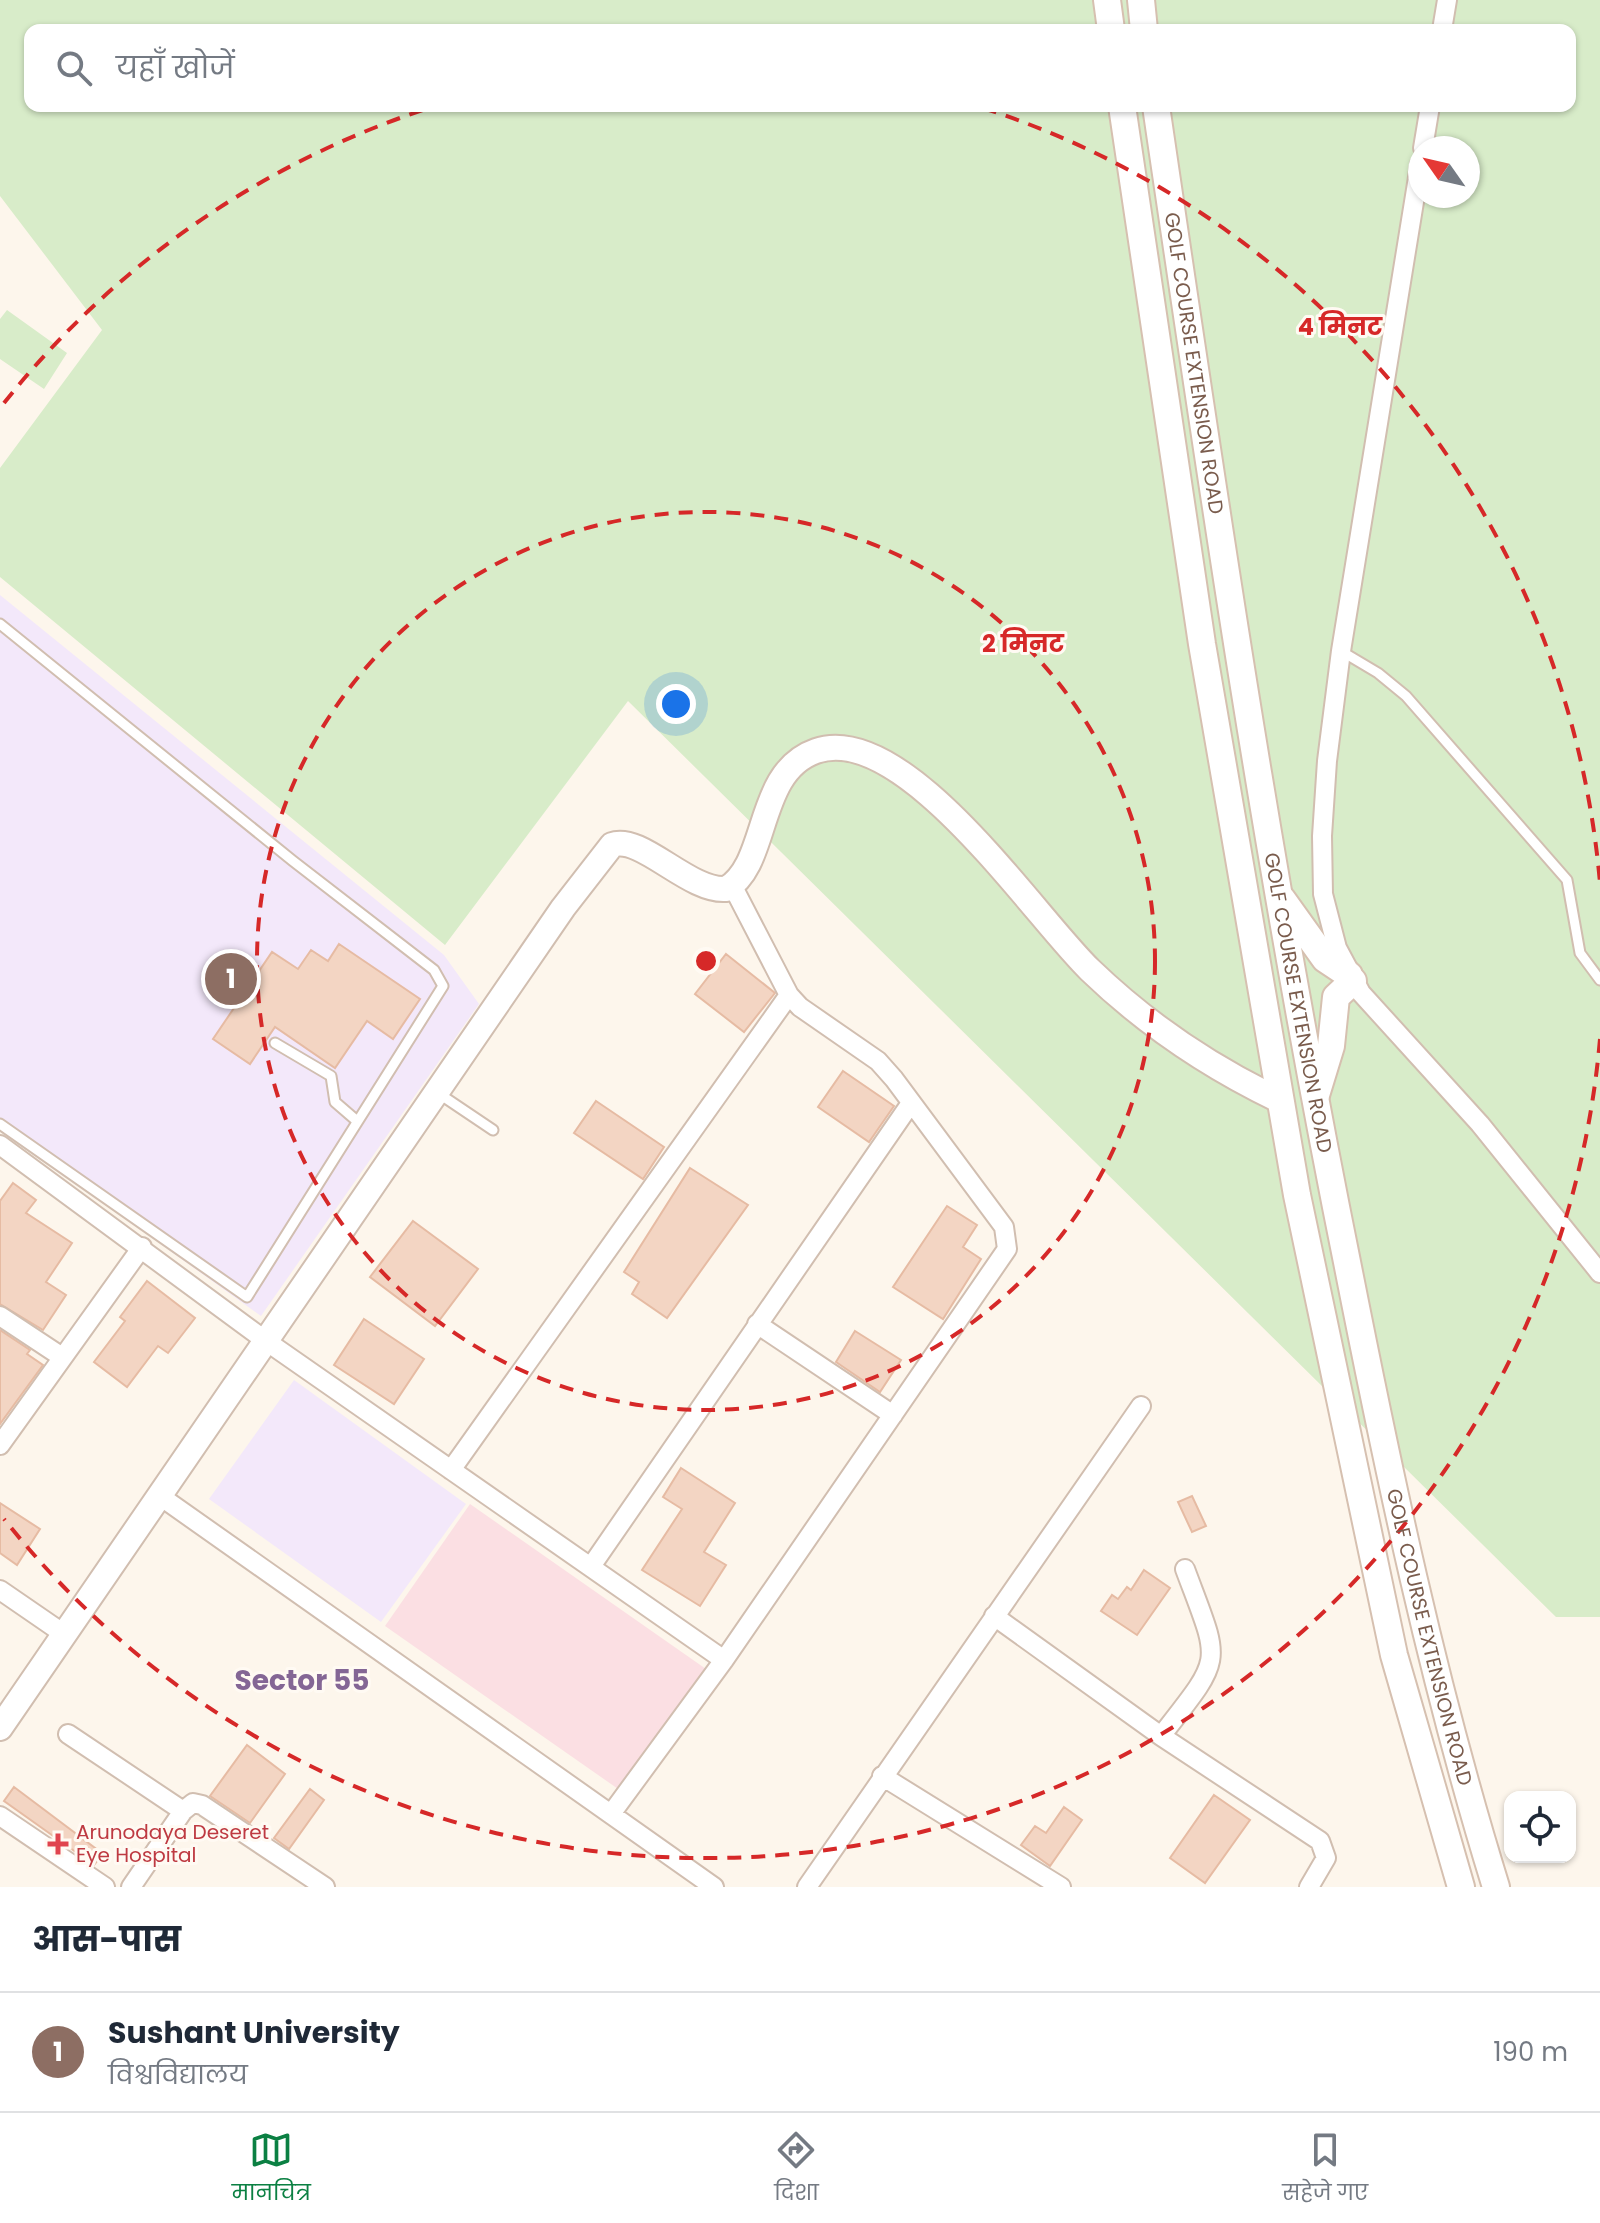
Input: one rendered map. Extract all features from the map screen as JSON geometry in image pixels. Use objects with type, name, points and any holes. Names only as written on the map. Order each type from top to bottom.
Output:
[{"type":"main road","points":[[1107,0],[1110,24]]},
{"type":"main road","points":[[1141,0],[1143,24]]},
{"type":"main road","name":"GOLF COURSE EXTENSION ROAD","points":[[1123,112],[1227,795],[1279,1100],[1394,1655],[1461,1887]]},
{"type":"main road","name":"GOLF COURSE EXTENSION ROAD","points":[[1157,112],[1259,790],[1315,1099],[1367,1365],[1430,1647],[1472,1809],[1496,1887]]},
{"type":"main road","points":[[1227,795],[1259,790]]},
{"type":"main road","points":[[1276,890],[1317,950],[1351,978],[1336,997],[1331,1046],[1315,1099]]},
{"type":"main road","points":[[1334,1371],[1367,1365]]},
{"type":"street","points":[[1443,24],[1447,0]]},
{"type":"street","points":[[1425,136],[1429,112]]},
{"type":"street","points":[[1413,208],[1341,651],[1327,761],[1321,873],[1327,914],[1351,978],[1480,1124],[1600,1273]]},
{"type":"street","points":[[0,1728],[563,908],[612,845],[630,845],[707,888],[718,890],[732,885],[741,875],[787,771],[801,758],[834,748],[875,756],[912,780],[938,804],[1103,982],[1198,1058],[1279,1100]]},
{"type":"street","points":[[611,1814],[724,1660],[998,1264],[1008,1242],[1004,1227],[878,1061],[812,1016],[789,995],[732,885]]},
{"type":"street","points":[[451,1470],[789,995]]},
{"type":"street","points":[[592,1565],[911,1103]]},
{"type":"street","points":[[0,1145],[266,1341],[592,1565],[724,1660]]},
{"type":"street","points":[[0,1445],[142,1247]]},
{"type":"street","points":[[0,1316],[62,1357]]},
{"type":"street","points":[[757,1324],[893,1415]]},
{"type":"street","points":[[807,1887],[1141,1406]]},
{"type":"street","points":[[160,1496],[714,1887]]},
{"type":"street","points":[[1161,1736],[1204,1681],[1214,1654],[1185,1569]]},
{"type":"street","points":[[0,1590],[64,1634]]},
{"type":"street","points":[[994,1616],[1161,1736],[1320,1841],[1326,1849],[1326,1858],[1309,1887]]},
{"type":"street","points":[[68,1734],[183,1811]]},
{"type":"street","points":[[882,1776],[1061,1887]]},
{"type":"street","points":[[131,1887],[183,1811],[193,1803],[202,1805],[325,1887]]},
{"type":"street","points":[[0,1816],[105,1887]]},
{"type":"lane","points":[[0,624],[439,977],[443,986],[247,1297],[0,1124]]},
{"type":"lane","points":[[1341,651],[1378,673],[1423,713],[1567,880],[1580,953],[1600,980]]},
{"type":"lane","points":[[275,1043],[331,1076],[335,1102],[357,1121]]},
{"type":"lane","points":[[438,1093],[493,1130]]},
{"type":"shaded area","points":[[0,595],[444,955],[479,1004],[261,1316],[0,1129]]},
{"type":"shaded area","points":[[294,1380],[466,1504],[381,1622],[209,1499]]},
{"type":"shaded area","points":[[470,1504],[706,1669],[621,1791],[385,1626]]},
{"type":"green space","points":[[0,0],[1600,0],[1600,1617],[1556,1617],[628,701],[445,945],[0,577],[0,468],[102,330],[0,196]]},
{"type":"green space","points":[[7,310],[67,353],[44,389],[0,359],[0,319]]},
{"type":"building","points":[[339,944],[420,999],[393,1039],[367,1021],[335,1068],[275,1027],[250,1064],[213,1039],[272,952],[298,969],[311,950],[328,961]]},
{"type":"building","points":[[726,954],[775,993],[744,1032],[695,994]]},
{"type":"building","points":[[843,1071],[894,1106],[869,1142],[818,1107]]},
{"type":"building","points":[[596,1101],[664,1147],[643,1179],[574,1133]]},
{"type":"building","points":[[690,1168],[748,1205],[667,1318],[632,1294],[639,1282],[624,1272]]},
{"type":"building","points":[[13,1183],[36,1200],[26,1213],[72,1243],[46,1282],[66,1295],[43,1330],[0,1304],[0,1201]]},
{"type":"building","points":[[947,1206],[977,1225],[963,1247],[981,1259],[943,1319],[893,1287]]},
{"type":"building","points":[[413,1221],[478,1269],[435,1326],[370,1277]]},
{"type":"building","points":[[147,1281],[195,1318],[168,1353],[158,1346],[127,1387],[94,1362],[125,1321],[120,1317]]},
{"type":"building","points":[[364,1319],[424,1359],[394,1404],[334,1365]]},
{"type":"building","points":[[0,1330],[30,1350],[27,1354],[43,1365],[0,1424]]},
{"type":"building","points":[[855,1331],[901,1360],[880,1392],[836,1362]]},
{"type":"building","points":[[681,1468],[735,1503],[704,1552],[726,1565],[700,1606],[642,1570],[682,1509],[663,1497]]},
{"type":"building","points":[[1192,1496],[1206,1526],[1192,1532],[1178,1502]]},
{"type":"building","points":[[0,1503],[40,1529],[17,1565],[0,1553]]},
{"type":"building","points":[[1144,1570],[1170,1588],[1137,1635],[1101,1611],[1112,1595],[1118,1599],[1127,1587],[1131,1590]]},
{"type":"building","points":[[247,1745],[285,1774],[250,1823],[210,1796]]},
{"type":"building","points":[[14,1787],[103,1854],[94,1865],[4,1801]]},
{"type":"building","points":[[310,1789],[324,1800],[289,1849],[274,1838]]},
{"type":"building","points":[[1214,1795],[1250,1820],[1205,1883],[1170,1858]]},
{"type":"building","points":[[1064,1807],[1082,1820],[1050,1866],[1021,1845],[1035,1826],[1046,1833]]},
{"type":"place","name":"Sushant University","points":[[231,979]]},
{"type":"place","name":"Arunodaya Deseret Eye Hospital","points":[[58,1844]]},
{"type":"district","name":"Sector 55","points":[[302,1680]]}]
